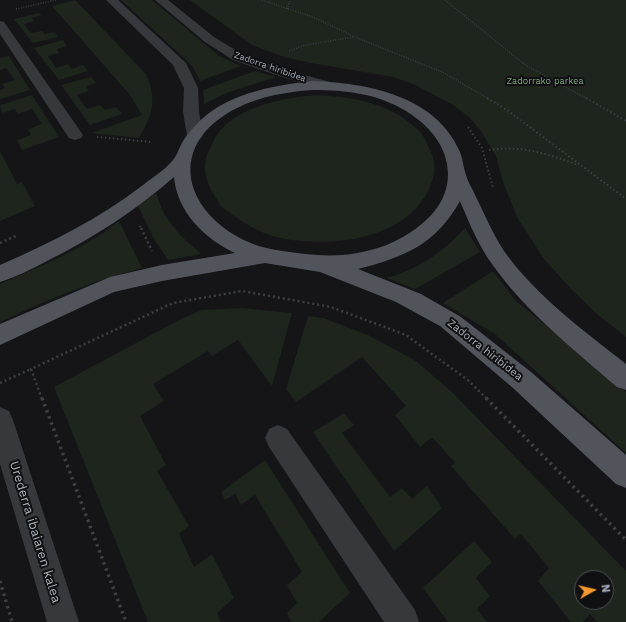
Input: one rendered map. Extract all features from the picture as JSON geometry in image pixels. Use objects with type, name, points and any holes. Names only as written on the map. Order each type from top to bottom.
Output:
[{"type":"main road","points":[[0,274],[74,239],[130,204],[182,162],[195,135],[223,110],[241,101],[281,88],[325,85],[352,88],[379,94],[404,104],[425,117],[442,134],[453,153],[457,174],[498,256],[522,286],[584,345],[626,379]]},
{"type":"main road","points":[[182,162],[183,188],[197,215],[225,239],[264,256],[319,264],[357,261],[392,251],[421,236],[442,217],[454,196],[457,174]]},
{"type":"main road","points":[[0,335],[110,285],[162,272],[264,256]]},
{"type":"main road","name":"Zadorra hiribidea","points":[[319,264],[363,280],[443,316],[531,386],[626,474]]},
{"type":"street","points":[[112,0],[179,63],[191,88],[191,112],[195,135]]},
{"type":"street","name":"Zadorra hiribidea","points":[[161,0],[203,34],[226,50],[260,65],[325,85]]},
{"type":"street","points":[[0,24],[75,135]]},
{"type":"street","name":"Urederra ibaiaren kalea","points":[[0,420],[63,622]]},
{"type":"street","points":[[278,438],[403,622]]},
{"type":"path","points":[[14,10],[56,0]]},
{"type":"path","points":[[262,0],[313,17],[355,37],[442,72],[508,110],[581,166],[626,198]]},
{"type":"path","points":[[287,9],[290,0]]},
{"type":"path","points":[[445,0],[524,64],[626,121]]},
{"type":"path","points":[[283,54],[305,45],[355,37]]},
{"type":"path","points":[[75,135],[152,142]]},
{"type":"path","points":[[489,150],[502,147],[543,153],[581,166]]},
{"type":"path","points":[[130,204],[162,272],[173,303]]},
{"type":"path","points":[[0,383],[173,303],[242,291],[331,307],[406,335],[469,381],[626,540]]},
{"type":"path","points":[[31,369],[126,622]]},
{"type":"path","points":[[0,581],[1,589],[12,622]]},
{"type":"green space","points":[[75,0],[146,74],[152,92],[152,107],[148,122],[139,138],[91,133],[142,115],[130,95],[52,6]]},
{"type":"green space","points":[[121,0],[152,0],[219,56],[241,66],[200,81],[193,67]]},
{"type":"green space","name":"Zadorrako parkea","points":[[190,0],[626,0],[626,337],[597,314],[570,288],[544,259],[517,217],[503,182],[496,156],[481,131],[469,117],[453,105],[413,84],[393,77],[284,57],[252,45]]},
{"type":"green space","points":[[39,13],[42,15],[32,18],[34,21],[24,24],[31,33],[42,31],[45,34],[55,32],[58,37],[33,43],[14,19]]},
{"type":"green space","points":[[63,40],[67,46],[57,49],[59,53],[48,56],[56,68],[68,64],[72,69],[83,65],[88,71],[59,80],[34,48]]},
{"type":"green space","points":[[9,56],[30,90],[0,99],[0,90],[5,88],[2,84],[15,80],[6,68],[0,70],[0,58]]},
{"type":"green space","points":[[255,71],[276,77],[226,93],[204,104],[203,90]]},
{"type":"green space","points":[[91,77],[96,83],[86,86],[89,91],[77,95],[87,109],[100,105],[105,110],[116,107],[122,114],[90,125],[61,85]]},
{"type":"green space","points":[[32,95],[59,137],[22,150],[17,140],[31,135],[28,129],[42,124],[32,109],[18,114],[15,109],[2,113],[0,105]]},
{"type":"green space","points":[[316,95],[359,100],[385,108],[410,123],[421,133],[433,156],[434,166],[432,181],[429,189],[418,206],[403,219],[386,229],[366,236],[325,242],[304,241],[278,238],[264,233],[245,223],[221,206],[209,185],[205,167],[207,155],[219,132],[242,113],[256,107],[302,96]]},
{"type":"green space","points":[[0,151],[17,184],[22,182],[35,206],[0,221]]},
{"type":"green space","points":[[156,193],[164,214],[179,234],[201,254],[168,260],[153,237],[138,206]]},
{"type":"green space","points":[[119,221],[142,268],[105,279],[70,292],[0,322],[0,284],[46,264],[77,248],[106,231]]},
{"type":"green space","points":[[465,228],[480,252],[415,289],[387,278],[410,270],[430,259],[448,245]]},
{"type":"green space","points":[[493,271],[515,300],[626,392],[626,453],[495,334],[443,303]]},
{"type":"green space","points":[[241,308],[292,313],[272,386],[238,340],[212,356],[208,351],[153,384],[164,401],[140,416],[166,465],[157,471],[189,526],[179,534],[194,567],[212,554],[234,598],[217,613],[221,622],[148,622],[54,387],[179,320],[202,310]]},
{"type":"green space","points":[[308,316],[323,318],[368,335],[416,361],[452,392],[626,571],[626,622],[597,622],[590,614],[583,622],[571,622],[538,581],[549,568],[521,534],[515,539],[451,466],[455,463],[432,437],[420,447],[395,415],[406,406],[362,357],[296,402],[286,389]]},
{"type":"green space","points":[[344,413],[354,425],[342,433],[390,497],[402,488],[412,499],[427,486],[442,508],[394,551],[313,432]]},
{"type":"green space","points":[[265,460],[350,593],[319,622],[291,622],[287,613],[297,603],[287,585],[302,572],[255,495],[241,505],[235,494],[225,500],[221,492]]},
{"type":"green space","points":[[474,541],[492,562],[476,578],[490,596],[477,609],[487,622],[448,622],[423,588]]}]
